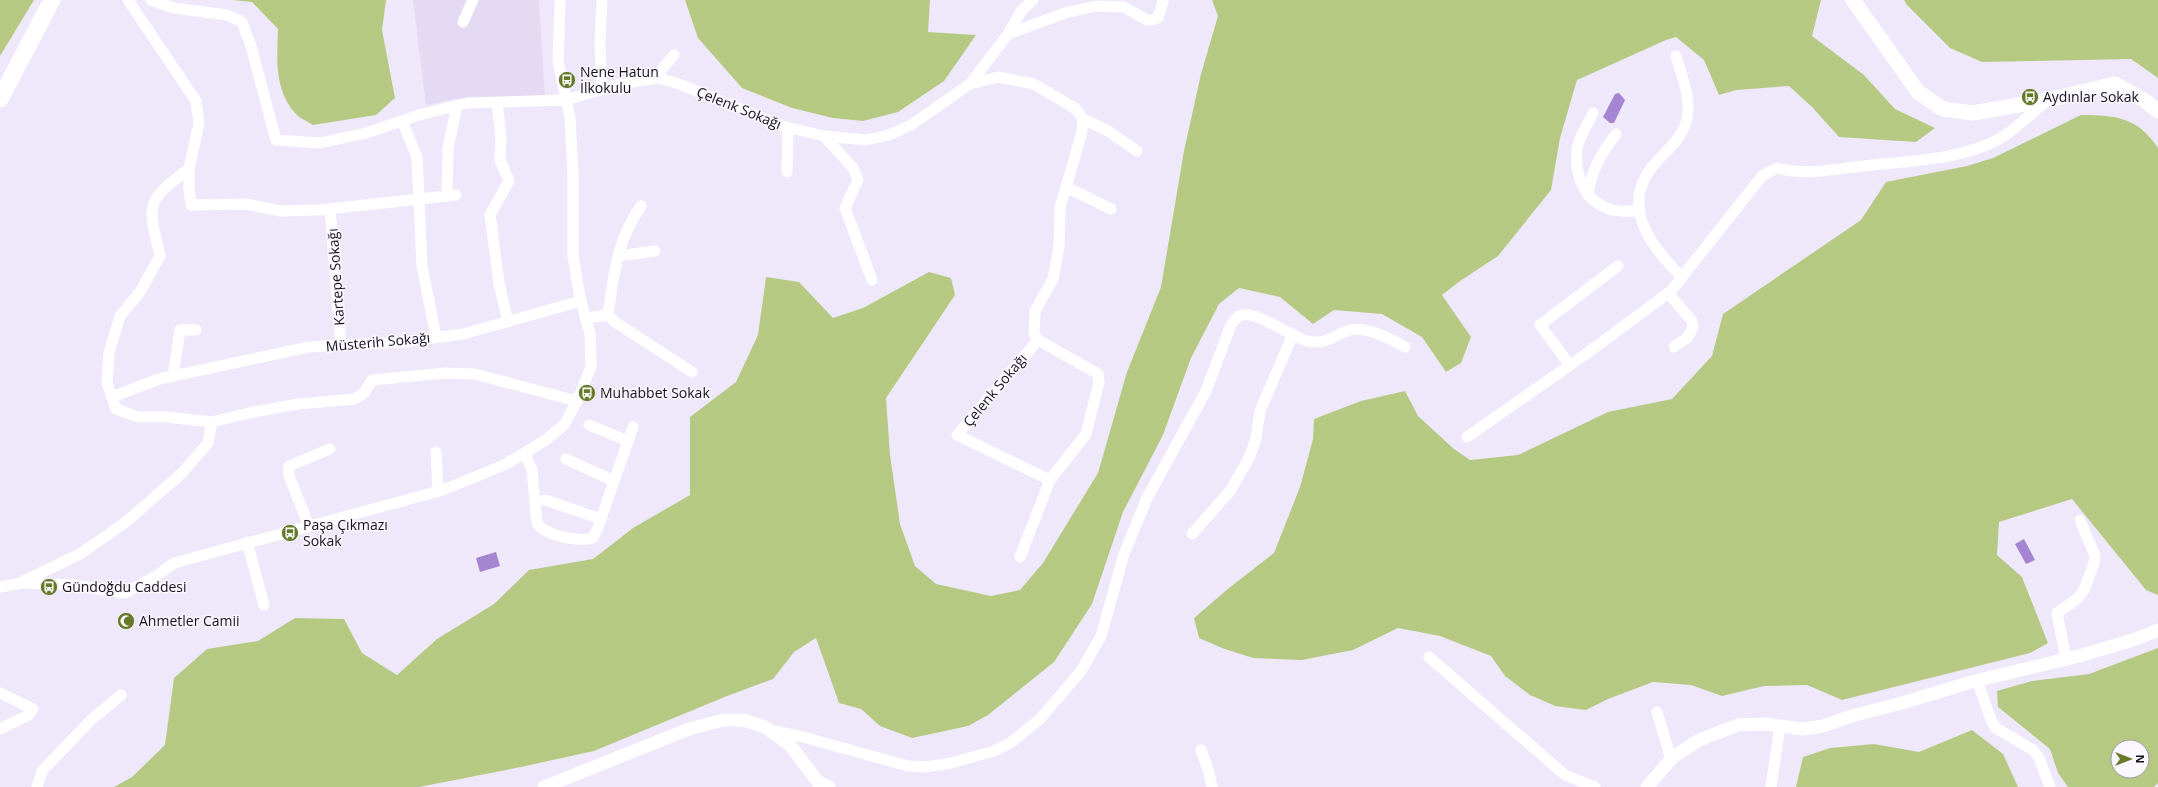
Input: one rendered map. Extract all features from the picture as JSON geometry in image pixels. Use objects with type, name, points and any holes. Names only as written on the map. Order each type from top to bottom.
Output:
[{"type":"main road","points":[[0,99],[52,0]]},
{"type":"main road","points":[[1853,0],[1918,92],[1943,109],[1973,113],[2047,100],[2114,84],[2144,100],[2158,111]]},
{"type":"street","points":[[128,0],[196,101],[199,123],[189,169],[189,189],[192,204],[246,204],[281,211],[330,209],[451,195],[448,148],[457,106]]},
{"type":"street","points":[[151,0],[174,8],[227,15],[242,22],[251,46],[276,140],[320,143],[366,133],[402,121],[457,106],[497,102],[566,100],[602,89],[658,78],[662,69],[674,56]]},
{"type":"street","points":[[463,22],[473,0]]},
{"type":"street","points":[[0,585],[22,583],[75,585],[125,593],[156,576],[174,563],[438,491],[504,465],[546,440],[564,424],[577,401],[590,367],[590,334],[581,301],[573,256],[573,174],[570,118],[558,61],[560,0]]},
{"type":"street","points":[[602,0],[600,44],[602,89]]},
{"type":"street","name":"Çelenk Sokağı","points":[[658,78],[788,128],[824,136],[866,140],[889,135],[912,125],[970,84],[1008,34],[1022,10],[1033,0]]},
{"type":"street","points":[[1008,34],[1065,13],[1096,6],[1124,7],[1142,18],[1153,20],[1158,18],[1163,2]]},
{"type":"street","points":[[1676,56],[1689,103],[1687,119],[1681,134],[1652,167],[1642,183],[1638,200],[1644,228],[1662,257],[1682,277]]},
{"type":"street","name":"Çelenk Sokağı","points":[[970,84],[998,77],[1034,84],[1076,108],[1083,119],[1108,131],[1137,152]]},
{"type":"street","points":[[1467,437],[1570,365],[1668,293],[1762,176],[1777,168],[1791,172],[1814,173],[1930,160],[1966,152],[2004,136],[2047,100]]},
{"type":"street","points":[[497,102],[501,138],[500,160],[509,181],[490,215],[499,283],[508,322]]},
{"type":"street","points":[[1593,113],[1577,148],[1577,169],[1582,186],[1588,195],[1614,210],[1640,211]]},
{"type":"street","points":[[1020,557],[1050,480],[1086,434],[1099,382],[1098,374],[1038,340],[1034,333],[1035,312],[1053,279],[1058,246],[1060,208],[1082,132],[1083,119]]},
{"type":"street","points":[[402,121],[417,157],[422,266],[436,337]]},
{"type":"street","points":[[787,172],[788,128]]},
{"type":"street","points":[[1588,195],[1590,179],[1600,156],[1616,134]]},
{"type":"street","points":[[824,136],[853,168],[858,180],[845,208],[872,280]]},
{"type":"street","points":[[189,169],[162,189],[152,204],[153,226],[160,256],[140,292],[120,316],[109,353],[107,383],[116,409],[138,417],[166,417],[212,422],[249,413],[298,404],[355,399],[364,393],[372,380],[445,373],[475,374],[577,401]]},
{"type":"street","points":[[1066,187],[1111,209]]},
{"type":"street","points":[[608,315],[614,269],[628,226],[641,206]]},
{"type":"street","name":"Kartepe Sokağı","points":[[330,209],[341,345]]},
{"type":"street","points":[[618,256],[655,251]]},
{"type":"street","points":[[1570,365],[1540,325],[1618,266]]},
{"type":"street","points":[[1668,293],[1692,321],[1693,327],[1688,337],[1674,347]]},
{"type":"street","name":"Müsterih Sokağı","points":[[112,397],[159,379],[309,347],[463,334],[581,301]]},
{"type":"street","points":[[544,787],[689,729],[723,720],[742,720],[769,730],[802,737],[908,766],[926,768],[952,763],[994,751],[1010,743],[1040,719],[1081,672],[1101,636],[1124,554],[1144,505],[1206,391],[1231,325],[1239,316],[1246,314],[1260,318],[1305,340],[1322,342],[1350,330],[1362,329],[1404,347]]},
{"type":"street","points":[[586,318],[608,315]]},
{"type":"street","points":[[608,315],[615,322],[692,372]]},
{"type":"street","points":[[173,376],[180,330],[196,330]]},
{"type":"street","points":[[1192,534],[1230,491],[1250,456],[1256,438],[1260,411],[1293,334]]},
{"type":"street","name":"Çelenk Sokağı","points":[[1038,340],[957,436],[1050,480]]},
{"type":"street","points":[[22,583],[80,554],[126,522],[182,473],[208,443],[212,422]]},
{"type":"street","points":[[589,425],[628,441]]},
{"type":"street","points":[[525,453],[532,470],[537,523],[540,529],[557,535],[585,540],[593,538],[633,427]]},
{"type":"street","points":[[309,526],[289,476],[289,466],[330,448]]},
{"type":"street","points":[[436,452],[438,491]]},
{"type":"street","points":[[566,459],[614,481]]},
{"type":"street","points":[[545,500],[601,519]]},
{"type":"street","points":[[2066,659],[2057,614],[2077,599],[2084,590],[2094,562],[2094,556],[2080,520]]},
{"type":"street","points":[[247,542],[264,606]]},
{"type":"street","points":[[1647,787],[1671,759],[1699,740],[1738,725],[1780,726],[1803,729],[1823,726],[1855,714],[1902,703],[1977,680],[2066,659],[2136,639],[2158,630]]},
{"type":"street","points":[[1430,657],[1565,775],[1595,787]]},
{"type":"street","points":[[1977,680],[1991,720],[1996,728],[2033,750],[2039,758],[2050,787]]},
{"type":"street","points":[[0,693],[33,709],[29,715],[0,729]]},
{"type":"street","points":[[37,787],[42,771],[92,719],[121,696]]},
{"type":"street","points":[[1657,712],[1671,759]]},
{"type":"street","points":[[1771,787],[1780,726]]},
{"type":"street","points":[[769,730],[790,745],[818,782],[829,787]]},
{"type":"street","points":[[1201,750],[1209,772],[1212,787]]},
{"type":"shaded area","points":[[413,0],[539,0],[545,96],[455,99],[426,105]]},
{"type":"shaded area","points":[[1619,93],[1625,100],[1614,123],[1610,123],[1603,117],[1615,94]]},
{"type":"shaded area","points":[[2024,539],[2035,560],[2026,564],[2015,544]]},
{"type":"shaded area","points":[[496,552],[500,566],[480,572],[476,558]]},
{"type":"green space","points":[[0,0],[34,0],[0,56]]},
{"type":"green space","points":[[233,0],[386,0],[382,30],[395,98],[376,115],[313,125],[301,118],[288,104],[280,84],[277,62],[278,29],[252,2]]},
{"type":"green space","points":[[685,0],[930,0],[928,32],[976,35],[944,81],[898,112],[863,121],[833,118],[792,108],[742,88],[698,38]]},
{"type":"green space","points":[[1212,0],[1821,0],[1812,36],[1864,75],[1895,109],[1935,128],[1916,142],[1839,137],[1812,107],[1789,86],[1736,90],[1719,95],[1704,60],[1676,37],[1666,40],[1577,80],[1560,138],[1551,190],[1498,256],[1460,281],[1442,295],[1471,337],[1461,363],[1446,372],[1422,337],[1382,314],[1334,310],[1313,324],[1280,297],[1239,288],[1219,304],[1191,358],[1163,435],[1123,512],[1092,604],[1054,662],[988,715],[968,726],[912,738],[880,726],[861,709],[839,703],[816,638],[794,652],[773,679],[727,696],[594,751],[521,767],[419,787],[114,787],[132,777],[165,745],[174,678],[207,649],[258,641],[295,618],[344,619],[362,653],[397,675],[437,639],[494,604],[529,570],[593,559],[633,528],[690,495],[690,417],[736,382],[758,335],[766,277],[799,282],[833,318],[863,308],[929,272],[951,278],[955,295],[886,398],[890,455],[900,524],[915,566],[936,584],[991,596],[1020,590],[1043,563],[1098,473],[1127,372],[1161,287],[1184,151],[1201,74],[1218,16]]},
{"type":"green space","points":[[1904,0],[2158,0],[2158,78],[2131,59],[1982,62],[1950,48],[1907,5]]},
{"type":"green space","points":[[2081,115],[2115,117],[2125,120],[2142,130],[2158,148],[2158,595],[2146,590],[2072,499],[1999,522],[1997,555],[2022,577],[2048,643],[2030,653],[1842,700],[1807,685],[1764,686],[1722,696],[1691,685],[1653,682],[1608,699],[1586,710],[1555,706],[1530,695],[1505,676],[1491,656],[1440,636],[1398,628],[1353,650],[1302,660],[1253,658],[1222,648],[1199,638],[1194,618],[1229,588],[1274,553],[1300,487],[1313,439],[1314,419],[1361,401],[1405,391],[1418,416],[1454,449],[1470,460],[1518,455],[1608,412],[1672,399],[1712,356],[1723,314],[1861,220],[1886,182],[1967,166],[1993,158]]},
{"type":"green space","points":[[2158,648],[2158,783],[2154,787],[2068,787],[2058,773],[2050,749],[1998,707],[1997,691],[2032,681],[2089,674]]},
{"type":"green space","points":[[1972,730],[2003,754],[2018,787],[1796,787],[1803,757],[1830,748],[1874,744],[1919,752]]},
{"type":"place","name":"Nene Hatun İlkokulu","points":[[567,80]]},
{"type":"place","name":"Aydınlar Sokak","points":[[2030,97]]},
{"type":"place","name":"Muhabbet Sokak","points":[[587,393]]},
{"type":"place","name":"Paşa Çıkmazı Sokak","points":[[290,533]]},
{"type":"place","name":"Gündoğdu Caddesi","points":[[49,587]]},
{"type":"place","name":"Ahmetler Camii","points":[[126,621]]}]
